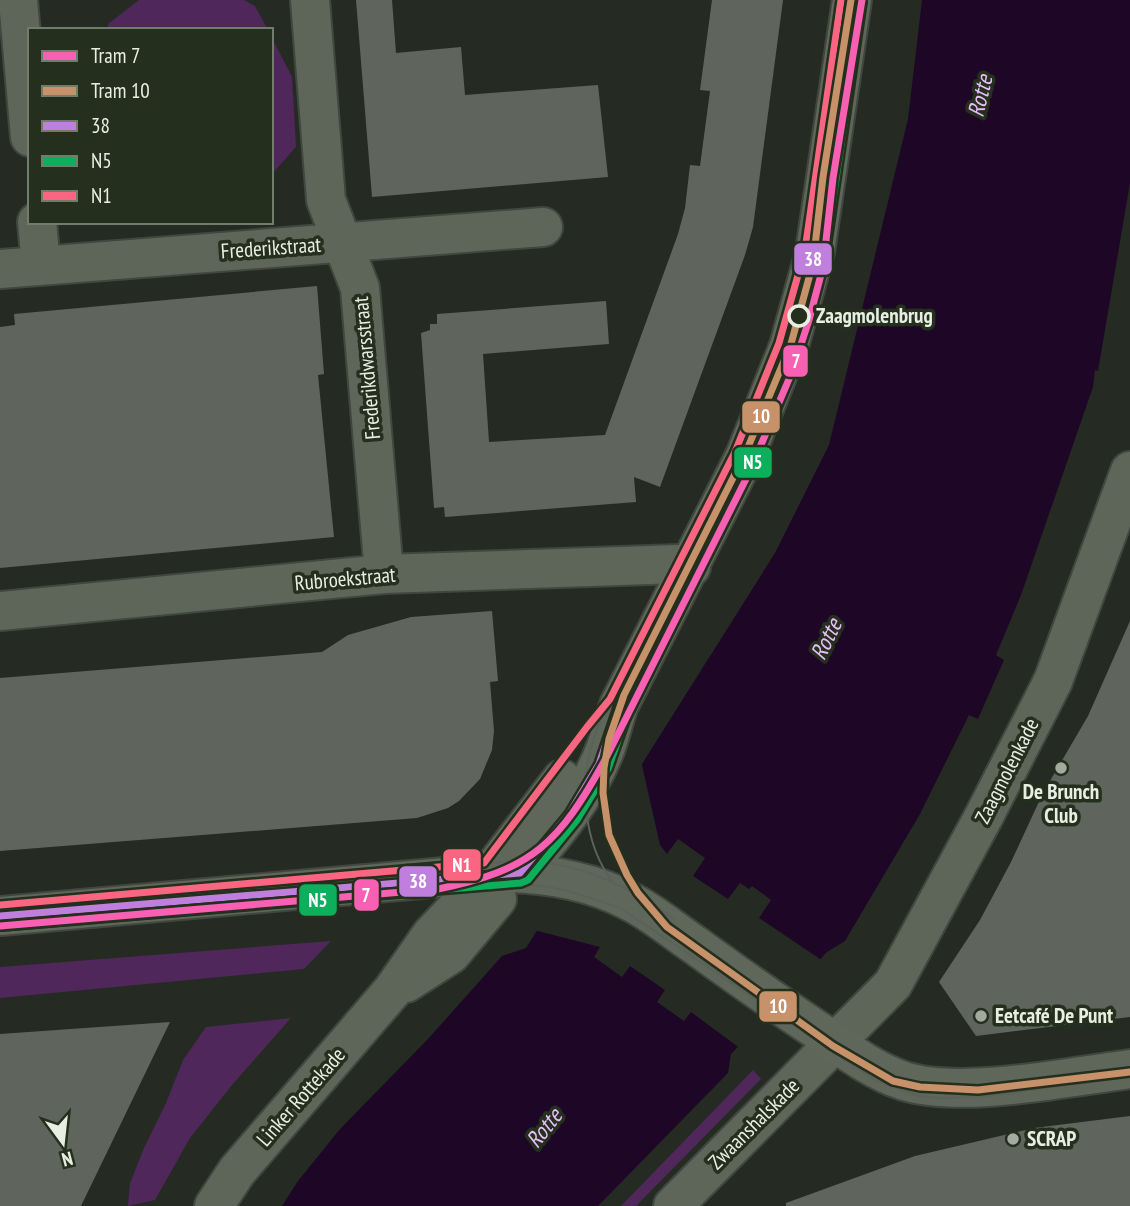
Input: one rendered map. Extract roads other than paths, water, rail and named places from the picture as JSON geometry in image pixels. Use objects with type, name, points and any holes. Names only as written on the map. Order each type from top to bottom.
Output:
[{"type":"street","points":[[18,0],[28,114]]},
{"type":"street","name":"Frederikdwarsstraat","points":[[310,0],[327,200],[360,288],[384,574]]},
{"type":"street","name":"Linker Rottekade","points":[[214,1206],[237,1171],[392,991],[452,954],[505,873],[547,844],[586,788],[605,749],[619,705],[746,456],[789,346],[815,252],[852,0]]},
{"type":"street","points":[[37,224],[41,265]]},
{"type":"street","name":"Frederikstraat","points":[[0,270],[542,227]]},
{"type":"street","name":"Zaagmolenkade","points":[[834,1042],[893,984],[984,816],[1053,681],[1130,471]]},
{"type":"street","name":"Rubroekstraat","points":[[0,611],[384,574],[679,564],[691,567]]},
{"type":"street","points":[[0,916],[505,873],[560,878],[630,901],[784,1009],[869,1064],[902,1081],[933,1087],[1016,1084],[1130,1069]]},
{"type":"street","name":"Zwaanshalskade","points":[[673,1206],[834,1042]]},
{"type":"water","name":"Rotte","points":[[922,0],[1130,0],[1130,183],[1098,371],[1095,370],[1093,387],[1021,595],[996,655],[1004,660],[978,719],[969,715],[920,814],[845,941],[827,952],[731,1054],[728,1073],[598,1206],[282,1206],[298,1181],[340,1129],[428,1039],[502,956],[526,948],[775,553],[829,445],[908,119]]},
{"type":"tram line","name":"10","points":[[851,0],[823,177],[813,263],[791,344],[746,452],[624,695],[609,739],[604,768],[603,793],[609,835],[638,893],[667,927],[833,1046],[893,1081],[920,1087],[978,1090],[1130,1072]]},
{"type":"tram line","name":"7","points":[[0,926],[438,889],[498,873],[520,862],[557,832],[589,789],[605,760],[749,473],[792,372],[823,267],[833,178],[862,0]]},
{"type":"tram line","points":[[614,884],[595,850],[589,830],[585,790],[590,750],[618,682]]},
{"type":"tram line","points":[[401,871],[506,862],[568,867],[624,888],[674,919]]},
{"type":"tram line","points":[[438,889],[504,885],[543,886],[583,895],[622,909],[875,1080],[918,1096],[977,1097],[1130,1077]]},
{"type":"place","name":"Zaagmolenbrug","points":[[799,316]]},
{"type":"place","name":"De Brunch Club","points":[[1061,768]]},
{"type":"place","name":"Eetcafé De Punt","points":[[981,1016]]},
{"type":"place","name":"SCRAP","points":[[1013,1139]]}]
